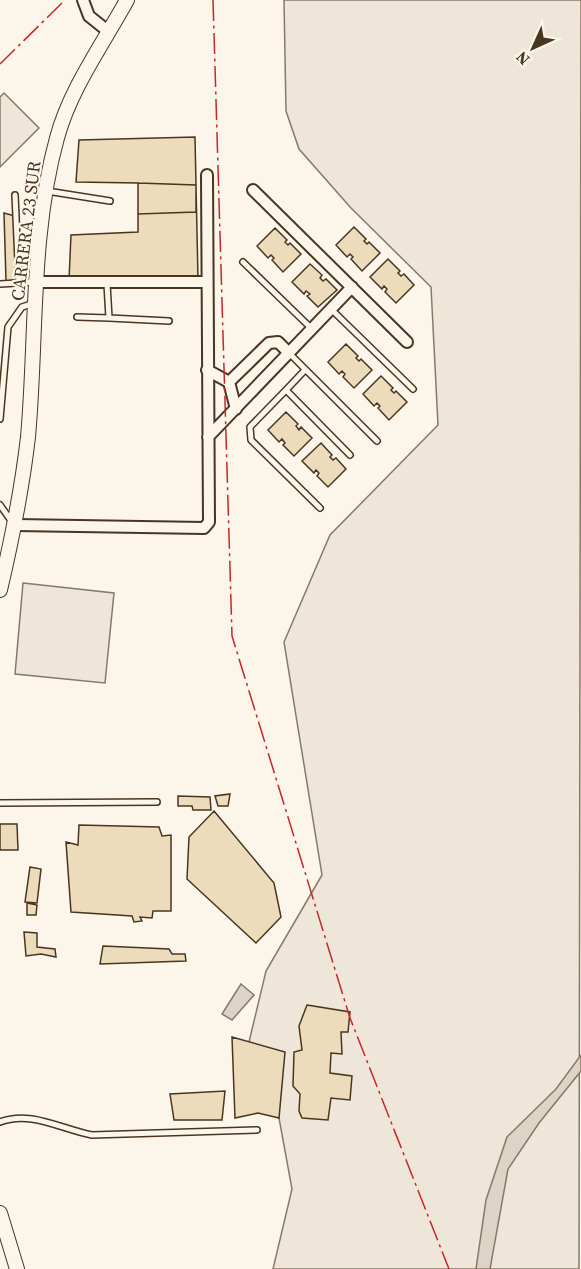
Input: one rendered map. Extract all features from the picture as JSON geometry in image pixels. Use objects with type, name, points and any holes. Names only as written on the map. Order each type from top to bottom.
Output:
[{"type":"main road","name":"CARRERA 23 SUR","points":[[0,590],[16,525],[28,437],[35,282],[45,190],[66,111],[127,0]]},
{"type":"main road","points":[[0,1213],[17,1269]]},
{"type":"street","points":[[83,0],[89,16],[109,32]]},
{"type":"street","points":[[16,525],[204,528],[210,522],[207,175]]},
{"type":"street","points":[[253,190],[407,342]]},
{"type":"street","points":[[35,282],[107,284],[207,282]]},
{"type":"street","points":[[208,437],[352,287]]},
{"type":"street","points":[[229,382],[269,343],[278,342],[289,353]]},
{"type":"street","points":[[207,370],[229,382],[236,409]]},
{"type":"lane","points":[[45,190],[110,201]]},
{"type":"lane","points":[[15,195],[19,283]]},
{"type":"lane","points":[[243,262],[312,329]]},
{"type":"lane","points":[[0,284],[35,282]]},
{"type":"lane","points":[[107,284],[108,318]]},
{"type":"lane","points":[[0,419],[8,327],[22,307],[35,303]]},
{"type":"lane","points":[[332,309],[413,389]]},
{"type":"lane","points":[[76,317],[169,321]]},
{"type":"lane","points":[[289,353],[376,441]]},
{"type":"lane","points":[[305,370],[250,426],[251,440],[320,508]]},
{"type":"lane","points":[[286,390],[350,455]]},
{"type":"lane","points":[[0,505],[16,525]]},
{"type":"lane","points":[[0,803],[157,802]]},
{"type":"lane","points":[[0,1122],[15,1116],[27,1116],[65,1130],[92,1135],[257,1130]]},
{"type":"shaded area","points":[[284,0],[581,0],[579,1269],[273,1269],[292,1189],[279,1118],[249,1042],[266,971],[322,875],[284,642],[330,535],[438,425],[431,287],[351,208],[299,149],[286,111]]},
{"type":"shaded area","points":[[4,93],[39,128],[0,167],[0,97]]},
{"type":"shaded area","points":[[23,583],[114,593],[105,683],[15,674]]},
{"type":"shaded area","points":[[241,984],[254,995],[232,1020],[222,1014]]},
{"type":"shaded area","points":[[581,1055],[581,1071],[539,1123],[508,1169],[490,1269],[476,1269],[486,1200],[507,1137],[556,1089]]},
{"type":"building","points":[[195,137],[198,280],[69,280],[71,235],[138,232],[138,183],[76,182],[79,140]]},
{"type":"building","points":[[138,183],[196,185],[196,212],[138,214]]},
{"type":"building","points":[[4,213],[15,216],[15,280],[6,281]]},
{"type":"building","points":[[354,227],[366,239],[364,241],[367,244],[369,242],[380,253],[362,271],[351,259],[353,257],[350,254],[347,257],[336,245]]},
{"type":"building","points":[[275,228],[287,240],[285,242],[288,245],[290,243],[301,254],[283,272],[272,260],[274,258],[271,255],[268,258],[257,246]]},
{"type":"building","points":[[388,259],[400,271],[398,273],[401,276],[404,274],[414,285],[396,303],[385,292],[387,289],[384,286],[382,289],[370,277]]},
{"type":"building","points":[[310,264],[322,275],[320,278],[323,281],[326,279],[337,290],[318,307],[307,296],[310,294],[306,291],[304,294],[292,282]]},
{"type":"building","points":[[346,344],[358,356],[356,358],[359,361],[361,359],[372,370],[354,388],[343,377],[345,374],[342,371],[339,374],[328,362]]},
{"type":"building","points":[[381,376],[393,388],[391,390],[394,393],[396,391],[407,402],[389,420],[378,408],[380,406],[377,403],[374,406],[363,394]]},
{"type":"building","points":[[286,412],[298,424],[296,426],[299,430],[301,427],[312,438],[294,456],[283,445],[285,443],[282,439],[279,442],[268,430]]},
{"type":"building","points":[[321,443],[332,455],[330,457],[333,460],[336,458],[346,469],[328,487],[317,476],[319,473],[316,470],[314,473],[302,461]]},
{"type":"building","points":[[230,794],[228,806],[218,806],[215,796]]},
{"type":"building","points":[[178,796],[210,797],[211,810],[193,810],[192,806],[178,806]]},
{"type":"building","points":[[214,811],[274,883],[281,917],[256,943],[187,879],[189,837]]},
{"type":"building","points":[[0,824],[17,824],[18,850],[0,850]]},
{"type":"building","points":[[79,825],[159,827],[162,836],[171,835],[171,911],[153,911],[152,918],[140,917],[142,921],[134,922],[132,916],[71,912],[66,842],[78,845]]},
{"type":"building","points":[[30,867],[41,869],[37,903],[25,902]]},
{"type":"building","points":[[27,903],[37,905],[36,915],[27,915]]},
{"type":"building","points":[[24,932],[37,933],[37,947],[55,949],[56,957],[41,954],[26,956]]},
{"type":"building","points":[[103,946],[169,949],[172,954],[185,954],[186,961],[100,964]]},
{"type":"building","points":[[307,1005],[350,1012],[348,1032],[341,1032],[342,1054],[331,1053],[330,1073],[352,1076],[350,1100],[331,1098],[328,1120],[302,1118],[299,1111],[300,1094],[293,1086],[294,1052],[302,1050],[299,1026]]},
{"type":"building","points":[[232,1037],[285,1052],[279,1118],[258,1113],[235,1118]]},
{"type":"building","points":[[225,1091],[222,1120],[174,1120],[170,1094]]},
{"type":"power","points":[[0,64],[65,0]]},
{"type":"power","points":[[213,0],[232,636],[350,1018],[449,1269]]}]
